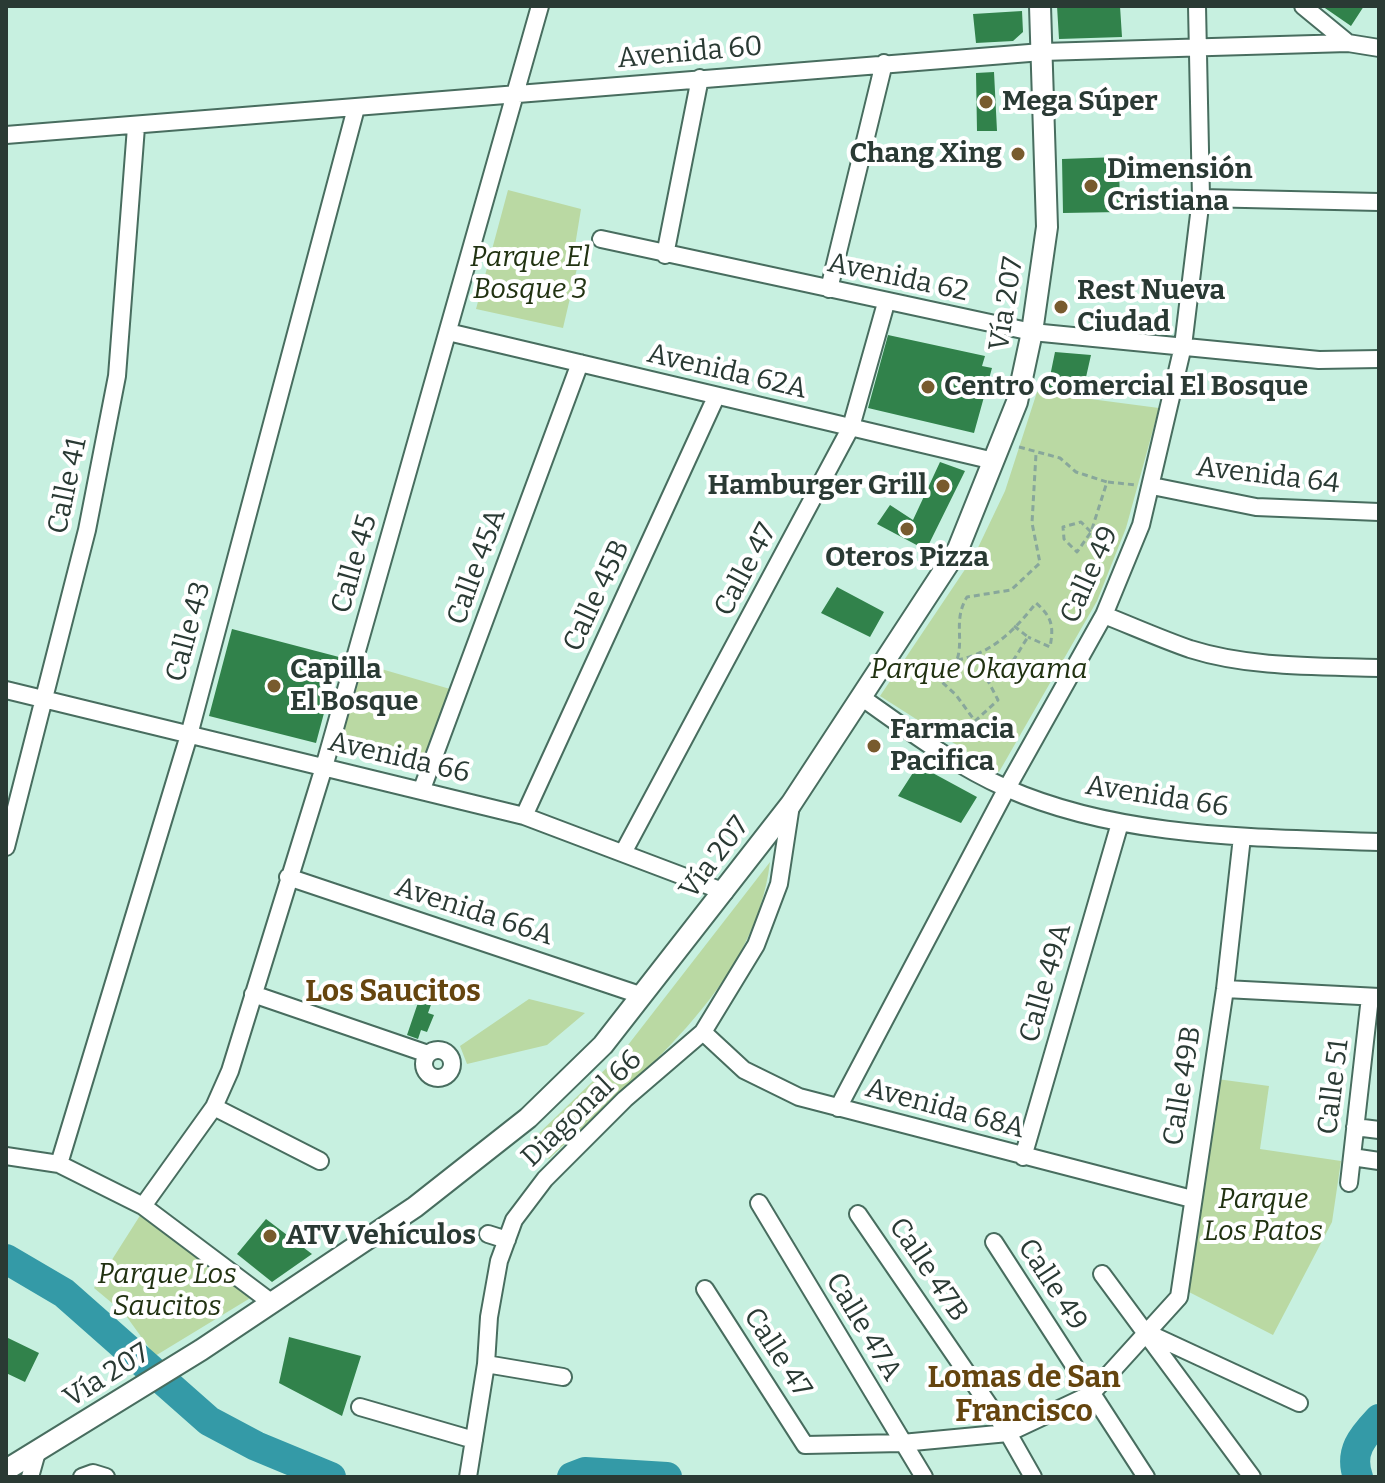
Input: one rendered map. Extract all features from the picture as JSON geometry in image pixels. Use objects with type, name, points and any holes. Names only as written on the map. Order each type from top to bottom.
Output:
[{"type":"main road","name":"Vía 207","points":[[6,1470],[118,1403],[272,1303],[453,1180],[528,1118],[593,1055],[643,996],[791,804],[958,549],[1017,402],[1032,332],[1047,227],[1040,6]]},
{"type":"street","name":"Calle 45","points":[[143,1206],[214,1107],[230,1071],[324,767],[540,6]]},
{"type":"street","name":"Calle 49","points":[[838,1108],[1007,788],[1104,615],[1141,525],[1183,346],[1201,198],[1197,6]]},
{"type":"street","points":[[1303,6],[1348,43]]},
{"type":"street","name":"Avenida 60","points":[[6,135],[136,127],[1042,52],[1348,43],[1379,48]]},
{"type":"street","points":[[829,289],[884,63]]},
{"type":"street","points":[[665,255],[700,78]]},
{"type":"street","name":"Calle 43","points":[[59,1164],[189,735],[356,108]]},
{"type":"street","name":"Calle 41","points":[[6,847],[87,530],[117,376],[136,127]]},
{"type":"street","points":[[1201,198],[1379,202]]},
{"type":"street","name":"Avenida 62","points":[[601,239],[886,303],[1032,332],[1319,360],[1379,359]]},
{"type":"street","name":"Calle 47","points":[[624,851],[851,427],[886,303]]},
{"type":"street","name":"Avenida 62A","points":[[448,332],[994,461]]},
{"type":"street","name":"Calle 45A","points":[[422,789],[580,363]]},
{"type":"street","name":"Calle 45B","points":[[524,816],[716,397]]},
{"type":"street","name":"Avenida 64","points":[[1152,486],[1256,507],[1379,512]]},
{"type":"street","points":[[1104,615],[1191,649],[1235,658],[1276,664],[1379,668]]},
{"type":"street","name":"Avenida 66","points":[[6,690],[524,816],[624,851],[725,892]]},
{"type":"street","name":"Avenida 66","points":[[861,697],[958,764],[1007,788],[1060,807],[1120,823],[1242,837],[1379,842]]},
{"type":"street","name":"Diagonal 66","points":[[468,1477],[486,1364],[489,1317],[514,1220],[545,1179],[625,1099],[703,1032],[756,945],[779,884],[791,804]]},
{"type":"street","name":"Calle 49A","points":[[1023,1157],[1120,823]]},
{"type":"street","name":"Calle 49B","points":[[1091,1394],[1179,1297],[1225,989],[1242,837]]},
{"type":"street","name":"Avenida 66A","points":[[288,877],[643,996]]},
{"type":"street","points":[[1225,989],[1375,997]]},
{"type":"street","points":[[253,994],[428,1054]]},
{"type":"street","name":"Calle 51","points":[[1349,1183],[1375,997]]},
{"type":"street","name":"Avenida 68A","points":[[703,1032],[744,1070],[799,1097],[1192,1199]]},
{"type":"street","points":[[214,1107],[320,1161]]},
{"type":"street","points":[[1355,1127],[1379,1130]]},
{"type":"street","points":[[6,1156],[59,1164],[143,1206],[272,1303]]},
{"type":"street","points":[[1352,1157],[1379,1161]]},
{"type":"street","name":"Calle 47A","points":[[759,1203],[924,1477]]},
{"type":"street","name":"Calle 47B","points":[[858,1214],[1008,1433],[1033,1477]]},
{"type":"street","points":[[488,1234],[507,1240]]},
{"type":"street","name":"Calle 49","points":[[994,1242],[1146,1477]]},
{"type":"street","points":[[1102,1274],[1252,1477]]},
{"type":"street","name":"Calle 47","points":[[705,1289],[805,1445],[902,1443]]},
{"type":"street","points":[[1148,1333],[1299,1403]]},
{"type":"street","points":[[486,1364],[563,1377]]},
{"type":"street","points":[[902,1443],[1008,1433],[1091,1394]]},
{"type":"street","points":[[360,1407],[474,1440]]},
{"type":"street","points":[[30,1477],[37,1452]]},
{"type":"street","points":[[82,1477],[93,1473],[106,1477]]},
{"type":"path","points":[[1019,447],[1060,458],[1076,472],[1107,482],[1152,486]]},
{"type":"path","points":[[957,660],[961,647],[957,627],[960,609],[967,597],[1011,590],[1040,563],[1032,523],[1036,454]]},
{"type":"path","points":[[1107,482],[1091,532],[1077,552],[1064,539],[1063,527],[1081,522],[1091,532],[1113,540]]},
{"type":"path","points":[[1014,626],[1028,637],[1050,647],[1053,628],[1049,615],[1036,603],[1014,626],[993,648],[978,656],[957,660],[932,673],[956,695],[975,721],[998,700],[986,677],[997,676],[1011,666],[1028,637]]},
{"type":"green space","name":"Parque El Bosque 3","points":[[508,190],[581,209],[573,258],[578,264],[563,328],[476,309]]},
{"type":"green space","name":"Parque Okayama","points":[[1037,392],[1159,408],[1126,528],[1097,601],[999,772],[880,696],[974,556],[1005,491]]},
{"type":"green space","points":[[364,664],[457,691],[429,771],[339,746]]},
{"type":"green space","points":[[770,862],[760,908],[741,950],[716,990],[653,1062],[549,1159],[532,1140],[621,1054]]},
{"type":"green space","points":[[529,999],[585,1013],[547,1045],[467,1064],[460,1046]]},
{"type":"green space","name":"Parque Los Patos","points":[[1217,1079],[1269,1086],[1260,1149],[1341,1161],[1332,1222],[1273,1335],[1187,1291]]},
{"type":"green space","name":"Parque Los Saucitos","points":[[141,1214],[252,1297],[155,1356],[124,1313],[94,1288]]},
{"type":"building","points":[[1057,6],[1120,6],[1122,37],[1059,39]]},
{"type":"building","points":[[1322,6],[1364,6],[1351,26]]},
{"type":"building","points":[[1022,11],[1023,32],[1013,41],[976,43],[973,14]]},
{"type":"building","name":"Mega Súper","points":[[994,72],[997,131],[977,131],[976,73]]},
{"type":"building","name":"Dimensión Cristiana","points":[[1119,157],[1120,212],[1063,213],[1062,159]]},
{"type":"building","name":"Centro Comercial El Bosque","points":[[888,335],[985,356],[982,366],[992,368],[974,433],[868,408]]},
{"type":"building","points":[[1055,352],[1091,355],[1082,395],[1047,391]]},
{"type":"building","points":[[940,462],[965,471],[926,550],[877,524],[890,505],[913,520]]},
{"type":"building","points":[[837,587],[884,612],[870,637],[821,613]]},
{"type":"building","name":"Capilla El Bosque","points":[[232,629],[339,657],[316,743],[209,716]]},
{"type":"building","points":[[918,765],[977,797],[961,823],[898,796]]},
{"type":"building","points":[[424,985],[437,988],[428,1013],[434,1015],[427,1032],[421,1030],[418,1039],[407,1035]]},
{"type":"building","name":"ATV Vehículos","points":[[266,1219],[312,1254],[272,1282],[237,1254]]},
{"type":"building","points":[[6,1337],[39,1353],[25,1382],[6,1373]]},
{"type":"building","points":[[289,1337],[361,1356],[342,1416],[279,1383]]},
{"type":"waterway","points":[[6,1259],[64,1293],[209,1421],[256,1446],[331,1477]]},
{"type":"waterway","points":[[1358,1477],[1356,1452],[1367,1432],[1379,1419]]},
{"type":"waterway","points":[[572,1477],[585,1472],[667,1477]]},
{"type":"place","name":"Mega Súper","points":[[986,102]]},
{"type":"place","name":"Chang Xing","points":[[1018,154]]},
{"type":"place","name":"Dimensión Cristiana","points":[[1091,186]]},
{"type":"place","name":"Rest Nueva Ciudad","points":[[1061,307]]},
{"type":"place","name":"Centro Comercial El Bosque","points":[[928,387]]},
{"type":"place","name":"Hamburger Grill","points":[[943,486]]},
{"type":"place","name":"Oteros Pizza","points":[[907,529]]},
{"type":"place","name":"Capilla El Bosque","points":[[274,686]]},
{"type":"place","name":"Farmacia Pacifica","points":[[874,746]]},
{"type":"place","name":"ATV Vehículos","points":[[270,1236]]},
{"type":"district","name":"Los Saucitos","points":[[393,993]]},
{"type":"district","name":"Lomas de San Francisco","points":[[1024,1396]]}]
